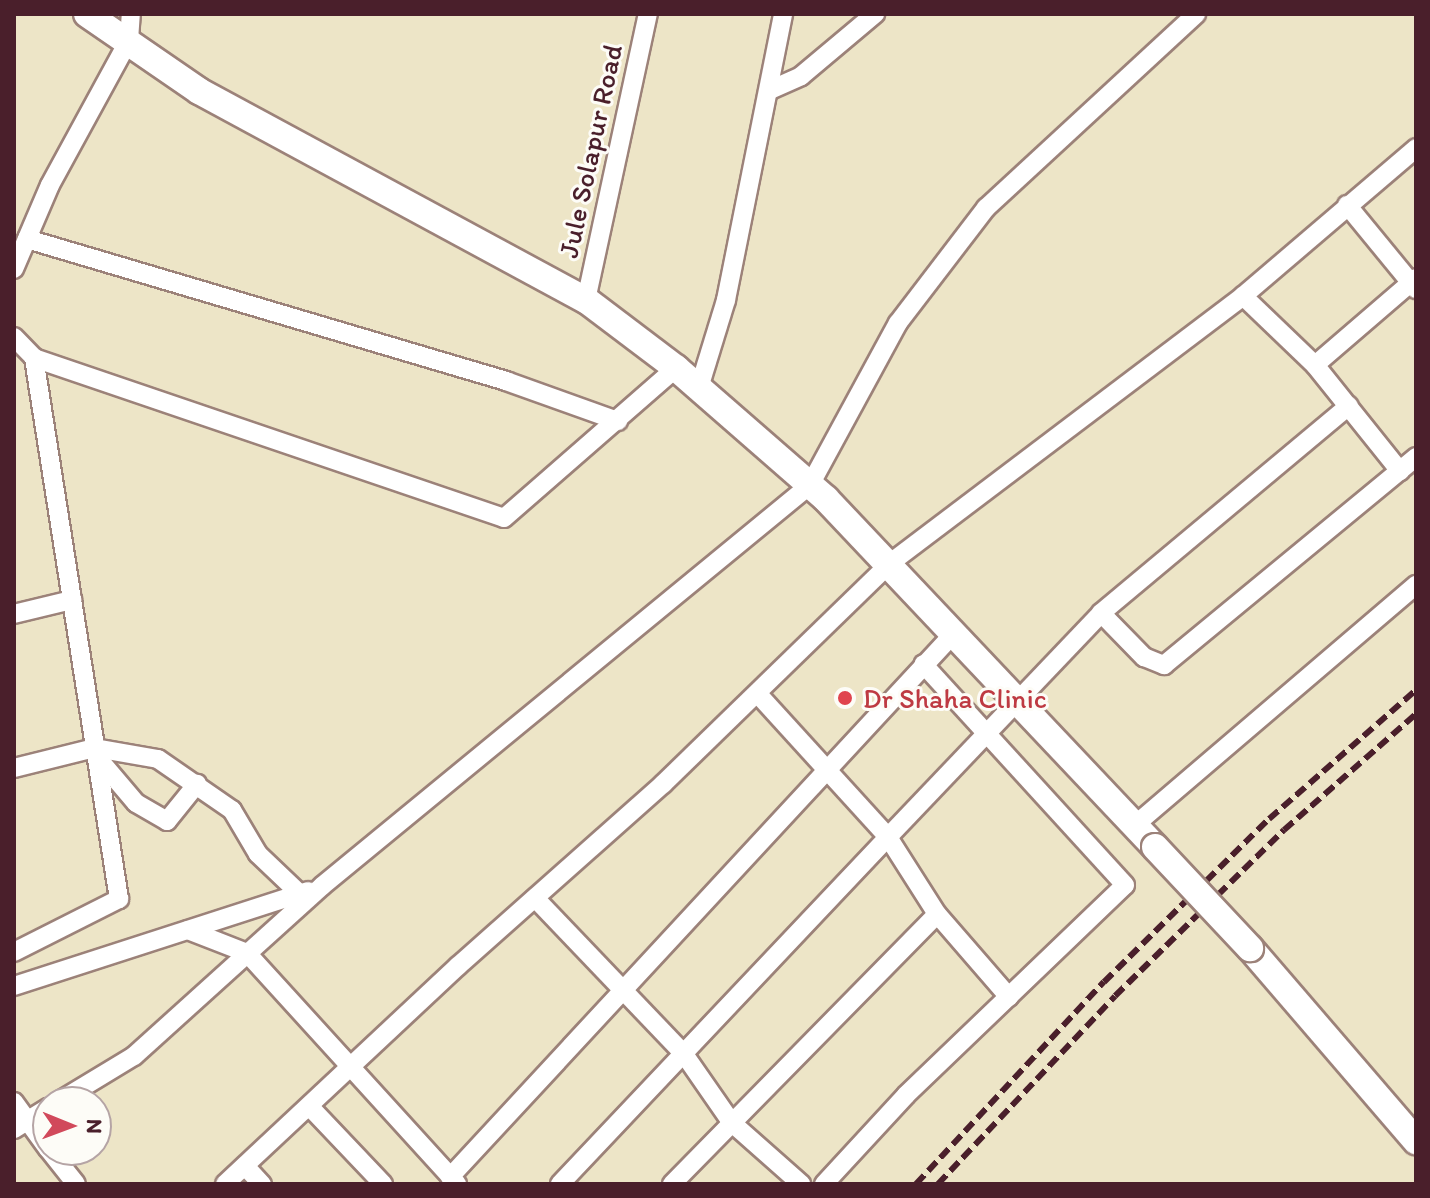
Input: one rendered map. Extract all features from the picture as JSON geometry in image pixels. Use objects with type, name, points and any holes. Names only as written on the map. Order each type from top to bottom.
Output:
[{"type":"street","points":[[87,14],[199,91],[586,300],[676,368],[810,485],[955,632],[1018,704],[1250,948],[1416,1141]]},
{"type":"street","points":[[14,269],[129,40],[131,14]]},
{"type":"street","name":"Jule Solapur Road","points":[[586,300],[648,14]]},
{"type":"street","points":[[699,388],[726,300],[783,14]]},
{"type":"street","points":[[770,90],[801,76],[875,14]]},
{"type":"street","points":[[84,1086],[134,1056],[322,886],[810,485],[898,323],[986,208],[1196,14]]},
{"type":"street","points":[[225,1184],[758,694],[889,564],[1243,296],[1416,148]]},
{"type":"street","points":[[1315,365],[1414,283],[1347,205]]},
{"type":"street","points":[[27,239],[506,381],[618,421]]},
{"type":"street","points":[[1243,296],[1315,365],[1400,471]]},
{"type":"street","points":[[14,337],[34,358],[504,518],[676,368]]},
{"type":"street","points":[[14,952],[119,899],[34,358]]},
{"type":"street","points":[[560,1184],[888,837],[989,736],[1101,613],[1349,406]]},
{"type":"street","points":[[1101,613],[1144,657],[1164,665],[1416,457]]},
{"type":"street","points":[[1135,825],[1416,585]]},
{"type":"street","points":[[14,614],[72,600]]},
{"type":"street","points":[[188,930],[247,953],[454,1180],[622,992],[955,632]]},
{"type":"street","points":[[824,1184],[906,1095],[1125,885],[923,664]]},
{"type":"street","points":[[758,694],[830,769],[888,837],[937,914],[1009,997]]},
{"type":"street","points":[[96,753],[136,803],[167,821],[197,784]]},
{"type":"street","points":[[14,768],[96,753],[158,759],[232,810],[258,854],[300,894]]},
{"type":"street","points":[[14,986],[322,886]]},
{"type":"street","points":[[535,898],[684,1054],[731,1122],[801,1184]]},
{"type":"street","points":[[672,1184],[937,914]]},
{"type":"street","points":[[14,1102],[19,1126]]},
{"type":"street","points":[[310,1107],[383,1184]]},
{"type":"street","points":[[61,1166],[76,1184]]},
{"type":"street","points":[[245,1166],[262,1184]]},
{"type":"railway","points":[[916,1184],[1104,982],[1269,819],[1416,690]]},
{"type":"railway","points":[[938,1184],[1115,996],[1284,830],[1416,714]]},
{"type":"place","name":"Dr Shaha Clinic","points":[[845,698]]}]
